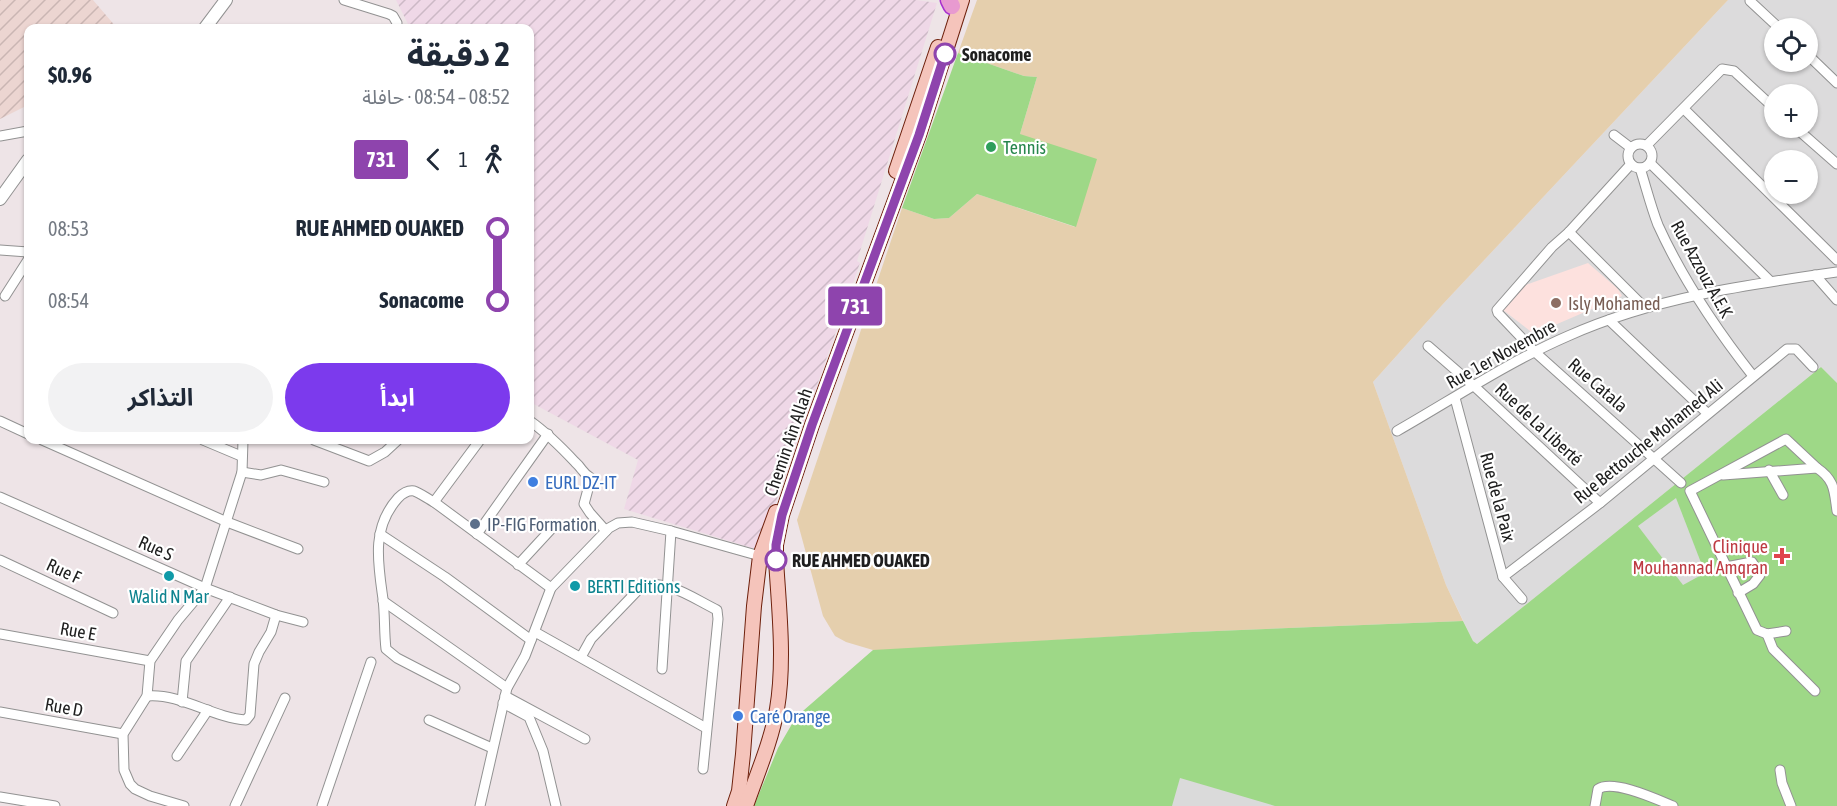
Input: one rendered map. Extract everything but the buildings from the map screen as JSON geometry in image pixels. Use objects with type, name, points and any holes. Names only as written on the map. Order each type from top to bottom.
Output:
[{"type":"main road","name":"Chemin Aîn Allah","points":[[734,806],[739,791],[743,754],[760,556],[954,1]]},
{"type":"main road","name":"Chemin Aîn Allah","points":[[746,806],[764,756],[778,693],[780,659],[776,545],[782,515],[812,425],[919,135],[954,1]]},
{"type":"main road","points":[[760,556],[776,560]]},
{"type":"main road","points":[[743,754],[764,756]]},
{"type":"street","points":[[209,24],[226,0]]},
{"type":"street","points":[[344,0],[389,14],[397,24]]},
{"type":"street","points":[[1750,1],[1768,18]]},
{"type":"street","points":[[1818,64],[1837,82]]},
{"type":"street","points":[[1647,145],[1719,71],[1726,69],[1734,71],[1764,99]]},
{"type":"street","points":[[1684,109],[1837,260]]},
{"type":"street","points":[[0,136],[24,133]]},
{"type":"street","points":[[1614,135],[1631,148]]},
{"type":"street","points":[[1807,138],[1837,164]]},
{"type":"street","points":[[1635,166],[1628,159],[1631,148],[1639,144],[1647,145]]},
{"type":"street","points":[[1647,145],[1651,152],[1650,163]]},
{"type":"street","points":[[1644,307],[1569,232],[1635,166],[1650,163]]},
{"type":"street","points":[[1650,163],[1770,281]]},
{"type":"street","points":[[0,199],[24,166]]},
{"type":"street","name":"Rue Azzouz A.E.K","points":[[1635,166],[1658,224],[1695,296],[1719,333],[1753,376]]},
{"type":"street","name":"Rue Catala","points":[[1569,232],[1552,247],[1497,310],[1498,313],[1535,352],[1656,458],[1681,483]]},
{"type":"street","points":[[0,250],[24,252]]},
{"type":"street","points":[[5,296],[24,266]]},
{"type":"street","name":"Rue 1er Novembre","points":[[1396,431],[1535,352],[1568,336],[1644,307],[1770,281],[1837,272]]},
{"type":"street","points":[[1815,275],[1837,300]]},
{"type":"street","points":[[1609,320],[1707,413]]},
{"type":"street","name":"Rue de La Liberté","points":[[1428,346],[1600,503]]},
{"type":"street","name":"Rue Bettouche Mohamed Ali","points":[[1503,578],[1656,458],[1707,413],[1787,349],[1792,348],[1814,367]]},
{"type":"street","name":"Rue de la Paix","points":[[1455,398],[1503,578],[1522,598]]},
{"type":"street","points":[[0,421],[24,432]]},
{"type":"street","points":[[534,424],[548,434],[578,464],[583,474],[591,478],[584,504],[606,531]]},
{"type":"street","points":[[477,534],[548,434]]},
{"type":"street","points":[[1786,631],[1767,634],[1757,630],[1690,491],[1786,439],[1817,468],[1828,475],[1833,484],[1837,511]]},
{"type":"street","points":[[51,444],[227,522],[298,549]]},
{"type":"street","points":[[212,444],[241,456]]},
{"type":"street","points":[[184,806],[150,796],[130,784],[124,770],[123,734],[147,696],[150,661],[178,620],[205,588],[242,472],[242,444]]},
{"type":"street","points":[[323,444],[369,461],[394,444]]},
{"type":"street","points":[[434,502],[477,444]]},
{"type":"street","points":[[1718,476],[1769,470],[1817,468]]},
{"type":"street","points":[[242,472],[266,475],[281,470],[324,482]]},
{"type":"street","points":[[1769,470],[1783,495]]},
{"type":"street","points":[[455,688],[397,658],[386,649],[378,568],[380,534],[385,513],[400,495],[413,491],[434,502],[551,588]]},
{"type":"street","name":"Rue S","points":[[0,497],[205,588],[276,615],[303,622]]},
{"type":"street","points":[[480,806],[505,696],[533,636],[551,588],[606,531],[613,525],[627,522],[671,531],[760,556]]},
{"type":"street","points":[[518,565],[554,526]]},
{"type":"street","points":[[662,669],[671,531]]},
{"type":"street","points":[[380,534],[533,636],[581,657],[706,728]]},
{"type":"street","name":"Rue F","points":[[0,560],[113,613]]},
{"type":"street","points":[[1726,567],[1752,562],[1760,575],[1753,584],[1738,593]]},
{"type":"street","points":[[581,657],[591,639],[642,586],[667,585],[717,610],[703,769]]},
{"type":"street","points":[[182,702],[186,662],[230,597]]},
{"type":"street","points":[[383,601],[529,717],[543,751],[556,806]]},
{"type":"street","points":[[147,696],[160,695],[208,711],[243,720],[248,718],[254,664],[271,632],[276,615]]},
{"type":"street","name":"Rue E","points":[[0,634],[150,661]]},
{"type":"street","points":[[1767,634],[1773,649],[1815,691]]},
{"type":"street","points":[[322,806],[371,662]]},
{"type":"street","points":[[505,696],[585,739]]},
{"type":"street","points":[[235,806],[285,698]]},
{"type":"street","points":[[177,756],[208,711]]},
{"type":"street","name":"Rue D","points":[[0,712],[123,734]]},
{"type":"street","points":[[429,720],[492,748]]},
{"type":"street","points":[[1780,770],[1782,783],[1791,806]]},
{"type":"street","points":[[1595,806],[1598,789],[1603,785],[1615,786],[1673,806]]},
{"type":"street","points":[[0,797],[55,806]]},
{"type":"shaded area","points":[[0,0],[93,0],[114,24],[24,24],[24,107],[0,119]]},
{"type":"shaded area","points":[[396,0],[916,0],[937,3],[857,261],[860,263],[759,550],[624,509],[638,460],[534,404],[534,24],[408,24]]},
{"type":"shaded area","points":[[977,0],[1728,0],[1443,304],[1373,382],[1446,585],[1463,621],[1192,632],[890,650],[873,650],[846,642],[835,636],[823,616],[797,520],[902,208],[934,219],[949,218],[977,194],[1075,227],[1020,134],[1037,77],[1024,76],[958,53]]},
{"type":"shaded area","points":[[1728,0],[1837,0],[1837,383],[1821,367],[1477,644],[1473,641],[1446,585],[1373,382],[1443,304]]},
{"type":"shaded area","name":"Isly Mohamed","points":[[1588,263],[1618,289],[1622,296],[1534,334],[1503,310],[1514,289]]},
{"type":"shaded area","points":[[1676,498],[1705,573],[1683,585],[1638,526]]},
{"type":"shaded area","points":[[1180,778],[1275,806],[1172,806]]},
{"type":"green space","name":"Tennis","points":[[958,53],[1024,76],[1037,77],[1020,134],[1097,159],[1076,227],[977,194],[949,218],[934,219],[902,208]]},
{"type":"green space","points":[[1821,367],[1837,383],[1837,806],[754,806],[778,748],[796,717],[873,650],[1192,632],[1463,621],[1473,641],[1477,644]]},
{"type":"bus line","name":"731","points":[[776,560],[776,545],[782,515],[812,425],[919,135],[945,54]]},
{"type":"place","name":"Sonacome","points":[[945,54]]},
{"type":"place","name":"Tennis","points":[[991,147]]},
{"type":"place","name":"Isly Mohamed","points":[[1556,303]]},
{"type":"place","name":"EURL DZ-IT","points":[[533,482]]},
{"type":"place","name":"IP-FIG Formation","points":[[475,524]]},
{"type":"place","name":"Clinique Mouhannad Amqran","points":[[1782,556]]},
{"type":"place","name":"RUE AHMED OUAKED","points":[[776,560]]},
{"type":"place","name":"Walid N Mar","points":[[169,576]]},
{"type":"place","name":"BERTI Editions","points":[[575,586]]},
{"type":"place","name":"Caré Orange","points":[[738,716]]}]
